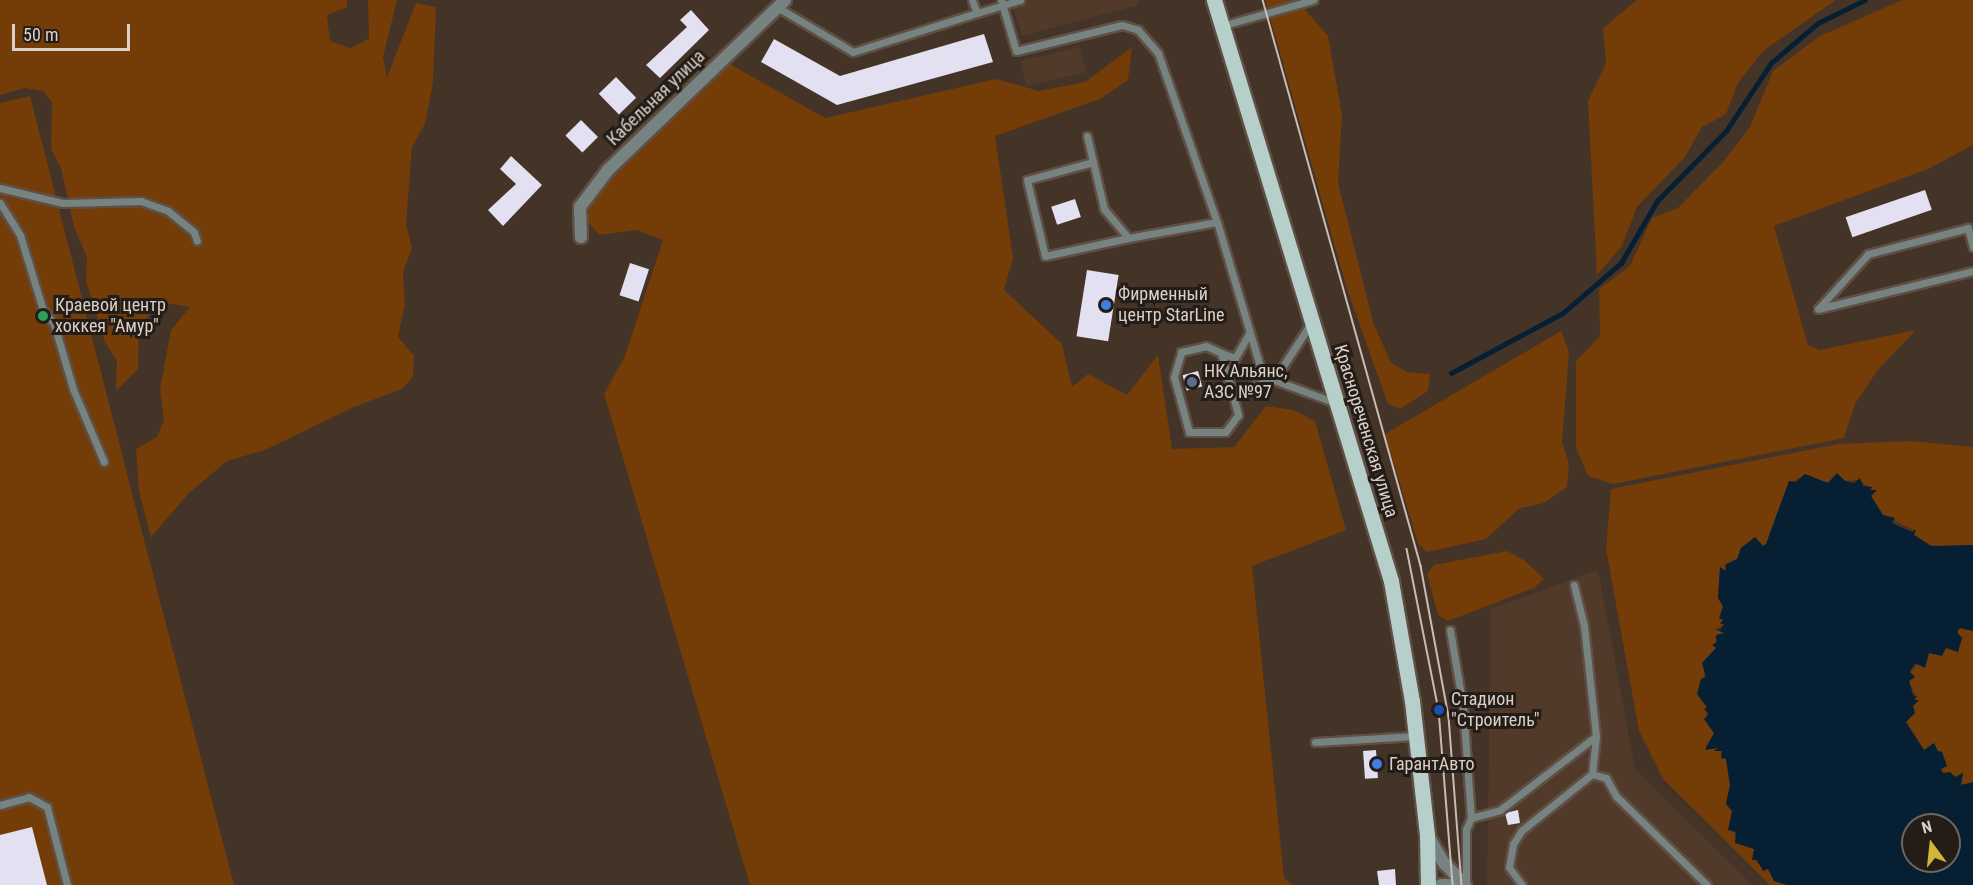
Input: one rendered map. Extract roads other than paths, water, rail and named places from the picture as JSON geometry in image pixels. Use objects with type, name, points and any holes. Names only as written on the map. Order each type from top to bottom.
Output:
[{"type":"main road","name":"Краснореченская улица","points":[[1214,0],[1339,404],[1391,581],[1416,736],[1427,834],[1428,885]]},
{"type":"street","name":"Кабельная улица","points":[[581,237],[580,207],[608,170],[781,4]]},
{"type":"street","points":[[1427,834],[1444,863],[1464,885]]},
{"type":"street","points":[[1441,885],[1464,885]]},
{"type":"lane","points":[[972,0],[977,14]]},
{"type":"lane","points":[[781,4],[845,51],[853,52],[977,14],[1002,3],[1020,0]]},
{"type":"lane","points":[[1221,26],[1312,0]]},
{"type":"lane","points":[[1002,3],[1016,51],[1122,26],[1138,30],[1158,53],[1217,222],[1265,382]]},
{"type":"lane","points":[[1087,136],[1104,208],[1128,238]]},
{"type":"lane","points":[[1093,162],[1027,180],[1045,256],[1217,222]]},
{"type":"lane","points":[[0,188],[63,203],[141,201],[168,211],[194,232],[197,241]]},
{"type":"lane","points":[[0,203],[20,235],[43,310],[54,324],[73,389],[104,462]]},
{"type":"lane","points":[[1973,247],[1968,228],[1868,254],[1818,309],[1973,271]]},
{"type":"lane","points":[[1274,380],[1312,320]]},
{"type":"lane","points":[[1221,352],[1238,415],[1225,432],[1189,432],[1174,377],[1182,352],[1206,346],[1221,352],[1235,358],[1250,332]]},
{"type":"lane","points":[[1232,392],[1274,380],[1339,404]]},
{"type":"lane","points":[[1521,885],[1509,867],[1513,844],[1521,831],[1592,774],[1596,736],[1584,626],[1574,585]]},
{"type":"lane","points":[[1450,630],[1463,707],[1471,818],[1466,829],[1464,885]]},
{"type":"lane","points":[[1315,742],[1416,736]]},
{"type":"lane","points":[[1471,818],[1500,810],[1596,736]]},
{"type":"lane","points":[[1592,774],[1606,778],[1616,796],[1707,885]]},
{"type":"lane","points":[[0,805],[29,797],[47,807],[67,885]]},
{"type":"water","points":[[1837,473],[1845,481],[1854,483],[1860,478],[1863,486],[1873,487],[1869,490],[1877,490],[1871,496],[1883,515],[1895,518],[1892,523],[1912,532],[1916,529],[1914,535],[1931,546],[1973,545],[1973,631],[1960,628],[1957,632],[1962,638],[1958,652],[1946,648],[1942,656],[1929,653],[1925,668],[1915,663],[1910,672],[1915,677],[1909,681],[1913,695],[1917,697],[1914,700],[1919,700],[1913,706],[1915,713],[1906,722],[1924,750],[1934,743],[1938,751],[1942,752],[1947,766],[1941,769],[1943,773],[1950,772],[1955,777],[1963,773],[1961,785],[1973,782],[1973,885],[1787,885],[1774,881],[1768,869],[1763,871],[1757,860],[1752,860],[1754,849],[1735,843],[1736,832],[1728,830],[1732,811],[1726,804],[1730,785],[1726,759],[1721,758],[1722,751],[1714,751],[1718,748],[1705,750],[1714,733],[1704,719],[1709,714],[1704,709],[1707,707],[1697,694],[1701,679],[1706,677],[1702,663],[1716,648],[1712,645],[1717,642],[1716,635],[1724,633],[1714,629],[1720,630],[1724,624],[1720,624],[1723,619],[1719,619],[1723,606],[1718,598],[1720,567],[1726,571],[1725,565],[1737,559],[1741,548],[1755,537],[1763,546],[1766,544],[1789,481],[1796,482],[1805,474],[1828,483]]},
{"type":"waterway","points":[[1451,373],[1563,313],[1621,263],[1657,201],[1726,131],[1771,63],[1818,23],[1865,0]]},
{"type":"tram line","points":[[1263,0],[1421,566],[1449,717],[1462,885]]},
{"type":"tram line","points":[[1407,549],[1439,710],[1453,885]]},
{"type":"place","name":"Фирменный центр StarLine","points":[[1106,305]]},
{"type":"place","name":"Краевой центр хоккея \"Амур\"","points":[[43,316]]},
{"type":"place","name":"НК Альянс, АЗС №97","points":[[1192,382]]},
{"type":"place","name":"Стадион \"Строитель\"","points":[[1439,710]]},
{"type":"place","name":"ГарантАвто","points":[[1377,764]]}]
